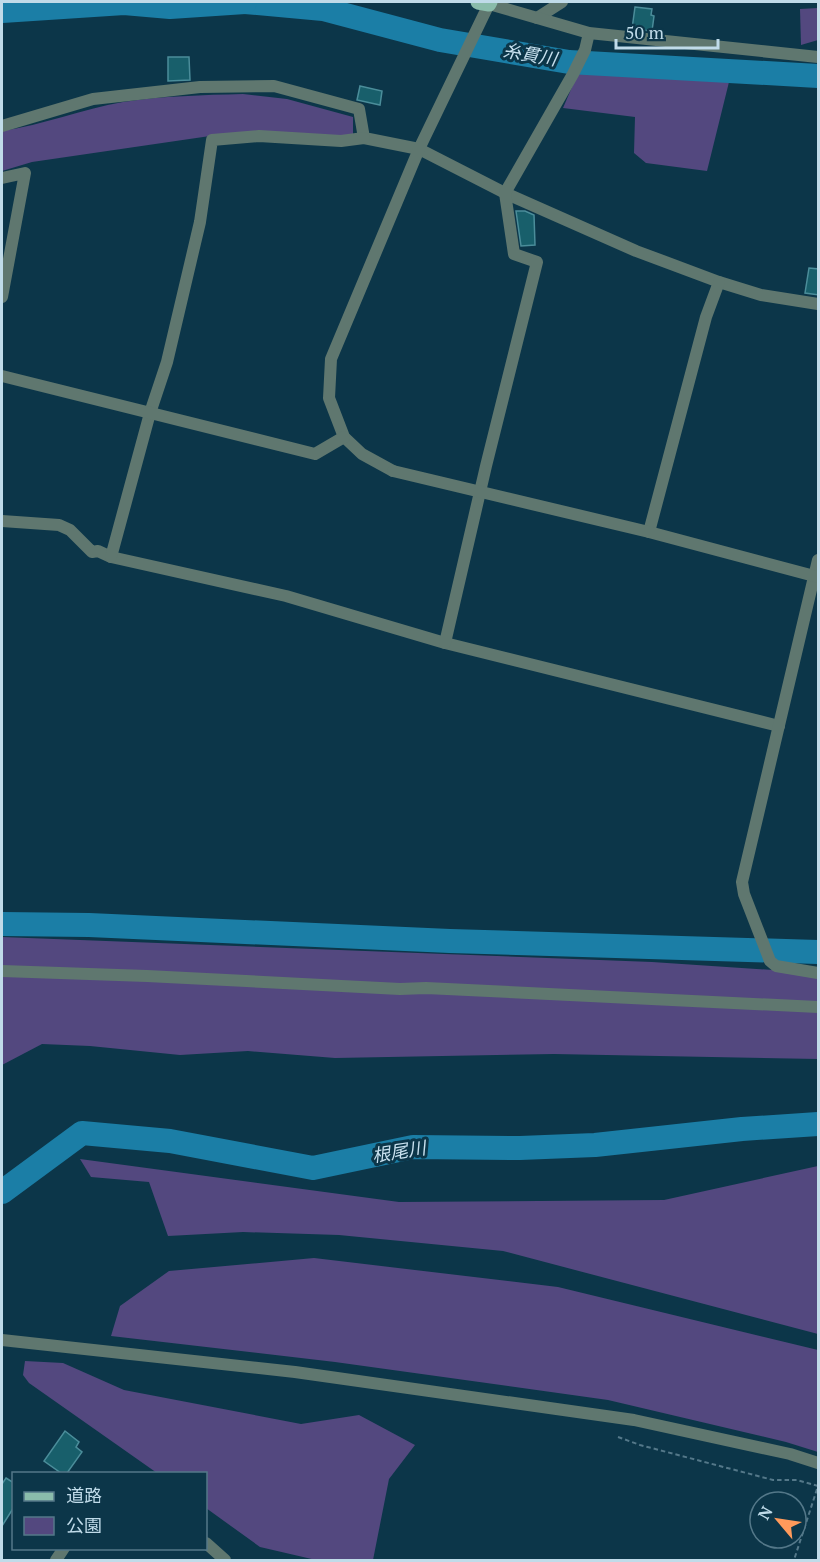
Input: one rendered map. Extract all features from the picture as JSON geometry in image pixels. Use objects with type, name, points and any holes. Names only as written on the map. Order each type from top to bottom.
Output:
[{"type":"street","points":[[817,576],[649,532],[393,471],[362,454],[344,437],[329,398],[332,359],[419,149],[474,34],[486,2],[588,33],[819,57]]},
{"type":"street","points":[[537,18],[562,2]]},
{"type":"street","points":[[446,643],[486,466],[537,261],[514,254],[505,193],[573,74],[585,50],[588,33]]},
{"type":"street","points":[[2,126],[93,99],[200,87],[274,86],[359,109],[364,138]]},
{"type":"street","points":[[111,557],[150,412],[167,362],[200,222],[212,141],[259,136],[341,141],[364,138],[419,149],[505,193],[636,251],[718,282],[761,295],[819,304]]},
{"type":"street","points":[[2,178],[25,173],[2,297]]},
{"type":"street","points":[[649,532],[706,317],[718,282]]},
{"type":"street","points":[[2,376],[315,454],[344,437]]},
{"type":"street","points":[[2,521],[59,525],[70,530],[92,552],[98,551],[111,557],[286,596],[446,643],[779,726]]},
{"type":"street","points":[[819,560],[742,882],[759,937],[770,960],[776,966],[819,973]]},
{"type":"street","points":[[2,971],[158,976],[819,1007]]},
{"type":"street","points":[[2,1340],[295,1372],[623,1418],[819,1462]]},
{"type":"street","points":[[207,1544],[225,1560]]},
{"type":"path","points":[[618,1437],[772,1480],[797,1480],[818,1486],[794,1560]]},
{"type":"green space","points":[[818,8],[818,40],[801,45],[800,9]]},
{"type":"green space","points":[[578,73],[729,82],[707,171],[646,163],[634,153],[635,117],[563,108]]},
{"type":"green space","points":[[243,94],[287,99],[353,117],[353,136],[210,136],[32,162],[2,171],[2,131],[123,102],[198,95]]},
{"type":"green space","points":[[2,937],[652,962],[818,973],[818,1059],[554,1054],[335,1058],[248,1051],[180,1055],[90,1046],[42,1044],[2,1065]]},
{"type":"green space","points":[[80,1159],[399,1202],[664,1200],[818,1166],[818,1334],[503,1251],[339,1235],[243,1232],[168,1236],[149,1182],[91,1177]]},
{"type":"green space","points":[[314,1258],[558,1287],[818,1350],[818,1452],[786,1442],[608,1400],[335,1362],[111,1336],[120,1306],[169,1271]]},
{"type":"green space","points":[[25,1361],[63,1363],[124,1390],[301,1424],[359,1415],[415,1445],[389,1479],[373,1560],[316,1560],[260,1547],[207,1509],[207,1472],[156,1472],[29,1383],[23,1375]]},
{"type":"building","points":[[635,7],[652,9],[651,15],[654,16],[652,31],[632,29]]},
{"type":"building","points":[[168,57],[189,57],[190,80],[168,81]]},
{"type":"building","points":[[360,86],[382,91],[380,105],[357,100]]},
{"type":"building","points":[[516,211],[525,211],[534,215],[535,245],[521,246]]},
{"type":"building","points":[[809,268],[819,269],[819,295],[805,293]]},
{"type":"building","points":[[65,1431],[79,1442],[76,1447],[82,1452],[68,1472],[60,1472],[44,1461]]},
{"type":"building","points":[[6,1478],[12,1482],[12,1510],[2,1526],[2,1484]]},
{"type":"waterway","name":"糸貫川","points":[[245,2],[323,9],[440,40],[569,62],[818,76]]},
{"type":"waterway","name":"糸貫川","points":[[2,11],[124,3],[170,7],[245,2]]},
{"type":"waterway","points":[[2,924],[89,925],[450,941],[818,952]]},
{"type":"waterway","name":"根尾川","points":[[2,1192],[82,1133],[170,1141],[313,1168],[413,1147],[520,1148],[595,1145],[742,1129],[818,1124]]}]
